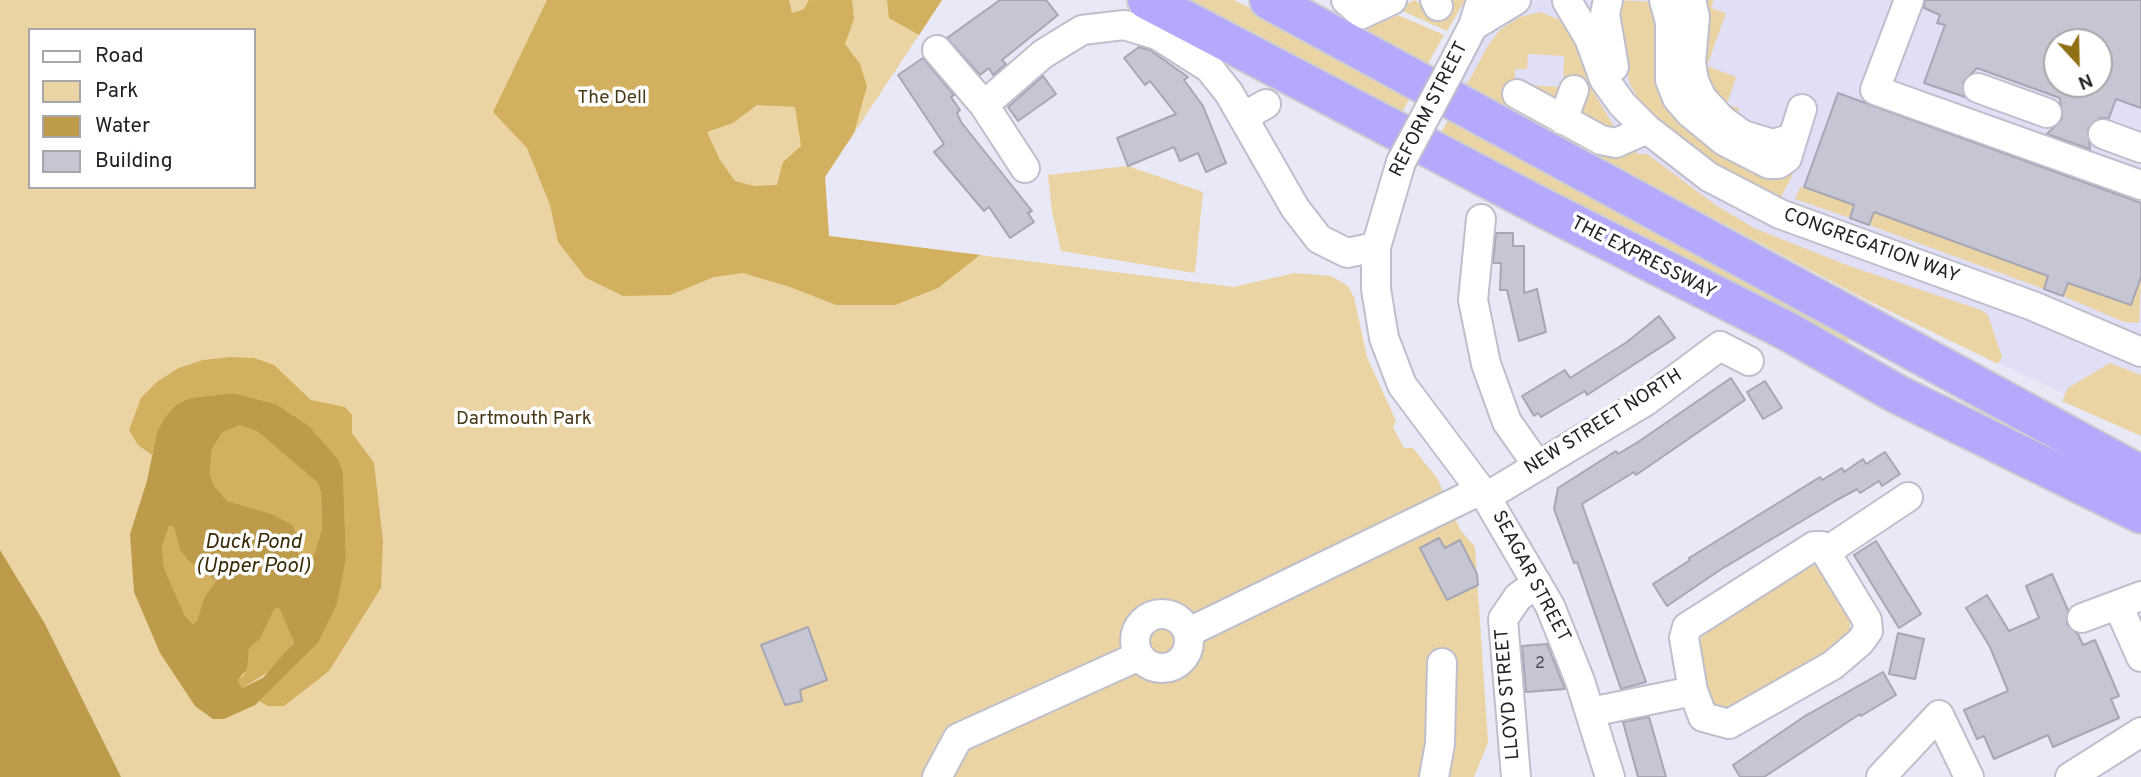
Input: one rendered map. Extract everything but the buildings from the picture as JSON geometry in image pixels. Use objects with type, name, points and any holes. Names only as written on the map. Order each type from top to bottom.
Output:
[{"type":"highway","name":"THE EXPRESSWAY","points":[[1147,0],[1545,209],[1787,331],[1897,394],[2141,514]]},
{"type":"highway","points":[[1269,0],[2141,475]]},
{"type":"highway","points":[[1942,365],[2141,449]]},
{"type":"highway","points":[[1897,394],[2039,483],[2141,541]]},
{"type":"street","points":[[1346,0],[1362,14],[1392,0]]},
{"type":"street","name":"REFORM STREET","points":[[1483,494],[1402,385],[1384,338],[1376,289],[1376,247],[1401,162],[1473,26],[1479,7],[1485,0]]},
{"type":"street","name":"REFORM STREET","points":[[1473,26],[1516,0]]},
{"type":"street","points":[[1567,0],[1577,3],[1594,0]]},
{"type":"street","name":"CONGREGATION WAY","points":[[1567,0],[1589,38],[1604,79],[1622,104],[1647,130],[1709,177],[1765,208],[2033,306],[2141,352]]},
{"type":"street","points":[[1608,0],[1605,14],[1622,104]]},
{"type":"street","points":[[1664,0],[1670,22],[1670,80],[1677,97],[1690,113],[1724,141],[1769,164],[1778,164],[1787,158],[1802,109]]},
{"type":"street","points":[[1691,0],[1695,17],[1691,64],[1702,98],[1721,119],[1743,135],[1773,144],[1793,138]]},
{"type":"street","points":[[1909,0],[1875,90],[2141,186]]},
{"type":"street","points":[[984,104],[1043,54],[1082,30],[1124,25],[1157,35],[1209,68],[1254,111],[1295,208],[1320,239],[1347,253],[1376,247]]},
{"type":"street","points":[[937,50],[984,104],[1025,168]]},
{"type":"street","points":[[1978,88],[2036,109],[2011,140]]},
{"type":"street","points":[[1563,120],[1574,90]]},
{"type":"street","points":[[1517,94],[1601,141],[1616,143],[1647,130]]},
{"type":"street","points":[[2141,131],[2106,127],[2141,148]]},
{"type":"street","points":[[1481,219],[1472,300],[1486,364],[1507,422],[1538,466]]},
{"type":"street","name":"NEW STREET NORTH","points":[[1189,632],[1538,466],[1646,401],[1712,341],[1749,361]]},
{"type":"street","name":"SEAGAR STREET","points":[[1483,494],[1536,583],[1569,649],[1610,777]]},
{"type":"street","points":[[1826,551],[1908,498]]},
{"type":"street","points":[[1822,546],[1867,620],[1868,631],[1860,642],[1833,665],[1729,724],[1717,723],[1703,716],[1693,691],[1684,638],[1687,627],[1814,547],[1822,546]]},
{"type":"street","name":"LLOYD STREET","points":[[1516,777],[1503,619],[1518,597],[1536,583]]},
{"type":"street","points":[[2082,618],[2129,600],[2141,657]]},
{"type":"street","points":[[1160,614],[1178,618],[1189,632],[1189,648],[1181,662],[1166,668],[1158,667],[1151,666],[1139,656],[1135,638],[1143,621],[1151,617],[1160,614]]},
{"type":"street","points":[[937,777],[958,738],[1139,656]]},
{"type":"street","points":[[1434,777],[1440,744],[1442,663]]},
{"type":"street","points":[[1591,712],[1693,691]]},
{"type":"street","points":[[1881,777],[1940,715],[1969,777]]},
{"type":"street","points":[[2070,777],[2141,732]]},
{"type":"shaded area","points":[[1499,0],[2141,0],[2141,436],[2062,401],[2064,394],[1863,298],[1448,74]]},
{"type":"green space","name":"Dartmouth Park","points":[[0,0],[942,0],[825,177],[829,236],[1234,287],[1294,273],[1331,276],[1348,286],[1354,297],[1367,357],[1396,421],[1393,427],[1404,448],[1413,448],[1437,478],[1461,531],[1475,547],[1488,743],[1474,777],[0,777]]},
{"type":"green space","name":"The Dell","points":[[547,0],[789,0],[792,13],[804,9],[809,0],[852,0],[854,19],[845,44],[860,64],[867,86],[854,133],[825,177],[829,236],[980,255],[938,288],[895,305],[836,305],[743,273],[714,277],[670,295],[623,296],[586,278],[558,242],[550,205],[527,148],[493,112]],"holes":[[[757,105],[795,107],[801,146],[783,162],[777,185],[754,186],[735,181],[720,160],[707,132],[733,123]]]},
{"type":"green space","points":[[887,0],[942,0],[919,35],[889,18]]},
{"type":"green space","points":[[1168,0],[1234,0],[1413,92],[1398,120]]},
{"type":"green space","points":[[1305,0],[1365,30],[1398,15],[1444,35],[1423,72]]},
{"type":"green space","points":[[1414,0],[1424,5],[1444,0],[1465,0],[1447,31],[1398,9]]},
{"type":"green space","points":[[1615,0],[1655,2],[1662,93],[1780,174],[1796,168],[1780,199],[1725,172],[1668,130],[1643,107],[1630,84],[1624,63]]},
{"type":"green space","points":[[1700,0],[1714,0],[1711,8],[1726,13],[1707,66],[1736,77],[1727,104],[1740,109],[1736,113],[1731,114],[1705,81]]},
{"type":"green space","points":[[1540,12],[1558,19],[1574,34],[1588,83],[1617,131],[1612,134],[1526,85],[1563,87],[1564,56],[1528,54],[1527,69],[1515,69],[1515,87],[1635,147],[1637,154],[1647,154],[1717,206],[1756,229],[1852,267],[1981,310],[1988,315],[2002,357],[1998,364],[1863,298],[1466,86],[1489,44],[1501,29],[1520,17]]},
{"type":"green space","points":[[1451,115],[1854,329],[1842,351],[1435,143]]},
{"type":"green space","points":[[1128,166],[1203,192],[1195,273],[1061,251],[1052,212],[1048,175]]},
{"type":"green space","points":[[1800,187],[1854,205],[1850,218],[1795,199]]},
{"type":"green space","points":[[1874,212],[2048,276],[2044,289],[1869,225]]},
{"type":"green space","points":[[2141,277],[2139,323],[2124,322],[2063,296],[2068,283],[2131,305]]},
{"type":"green space","points":[[254,358],[274,365],[311,400],[345,407],[352,415],[352,433],[374,463],[383,541],[381,588],[329,671],[284,706],[268,706],[259,701],[318,643],[346,558],[343,472],[338,459],[309,426],[276,404],[233,393],[190,398],[176,405],[157,432],[152,455],[138,445],[129,430],[141,398],[158,381],[179,368],[203,360]]},
{"type":"green space","points":[[2110,363],[2141,375],[2141,436],[2062,401],[2068,388]]},
{"type":"green space","points":[[240,425],[258,432],[318,483],[321,493],[322,529],[314,559],[303,562],[298,555],[300,546],[272,514],[220,497],[210,474],[212,449],[222,433]]},
{"type":"green space","points":[[169,526],[174,527],[189,560],[216,581],[204,598],[197,622],[193,624],[185,616],[164,568],[162,547]]},
{"type":"green space","points":[[1799,564],[1816,566],[1850,620],[1850,632],[1841,651],[1729,716],[1715,711],[1706,694],[1697,652],[1704,630]]},
{"type":"green space","points":[[279,607],[294,641],[273,669],[242,688],[238,680],[244,675],[249,648],[260,639],[274,610]]},
{"type":"water","name":"Duck Pond (Upper Pool)","points":[[233,393],[276,404],[309,426],[338,459],[343,472],[346,558],[337,603],[318,643],[255,705],[224,719],[213,719],[195,706],[160,653],[134,592],[130,534],[147,481],[157,432],[176,405],[190,398]],"holes":[[[240,425],[258,432],[318,483],[321,493],[322,529],[313,559],[303,562],[298,555],[299,539],[292,525],[272,514],[227,501],[214,486],[210,474],[212,449],[222,433]],[[169,526],[174,527],[180,550],[188,560],[216,581],[204,598],[197,621],[193,624],[185,616],[164,568],[162,547]],[[279,607],[294,642],[263,678],[242,688],[238,680],[247,669],[249,648],[260,639],[274,610]]]},
{"type":"water","points":[[0,550],[45,624],[121,777],[0,777]]}]
